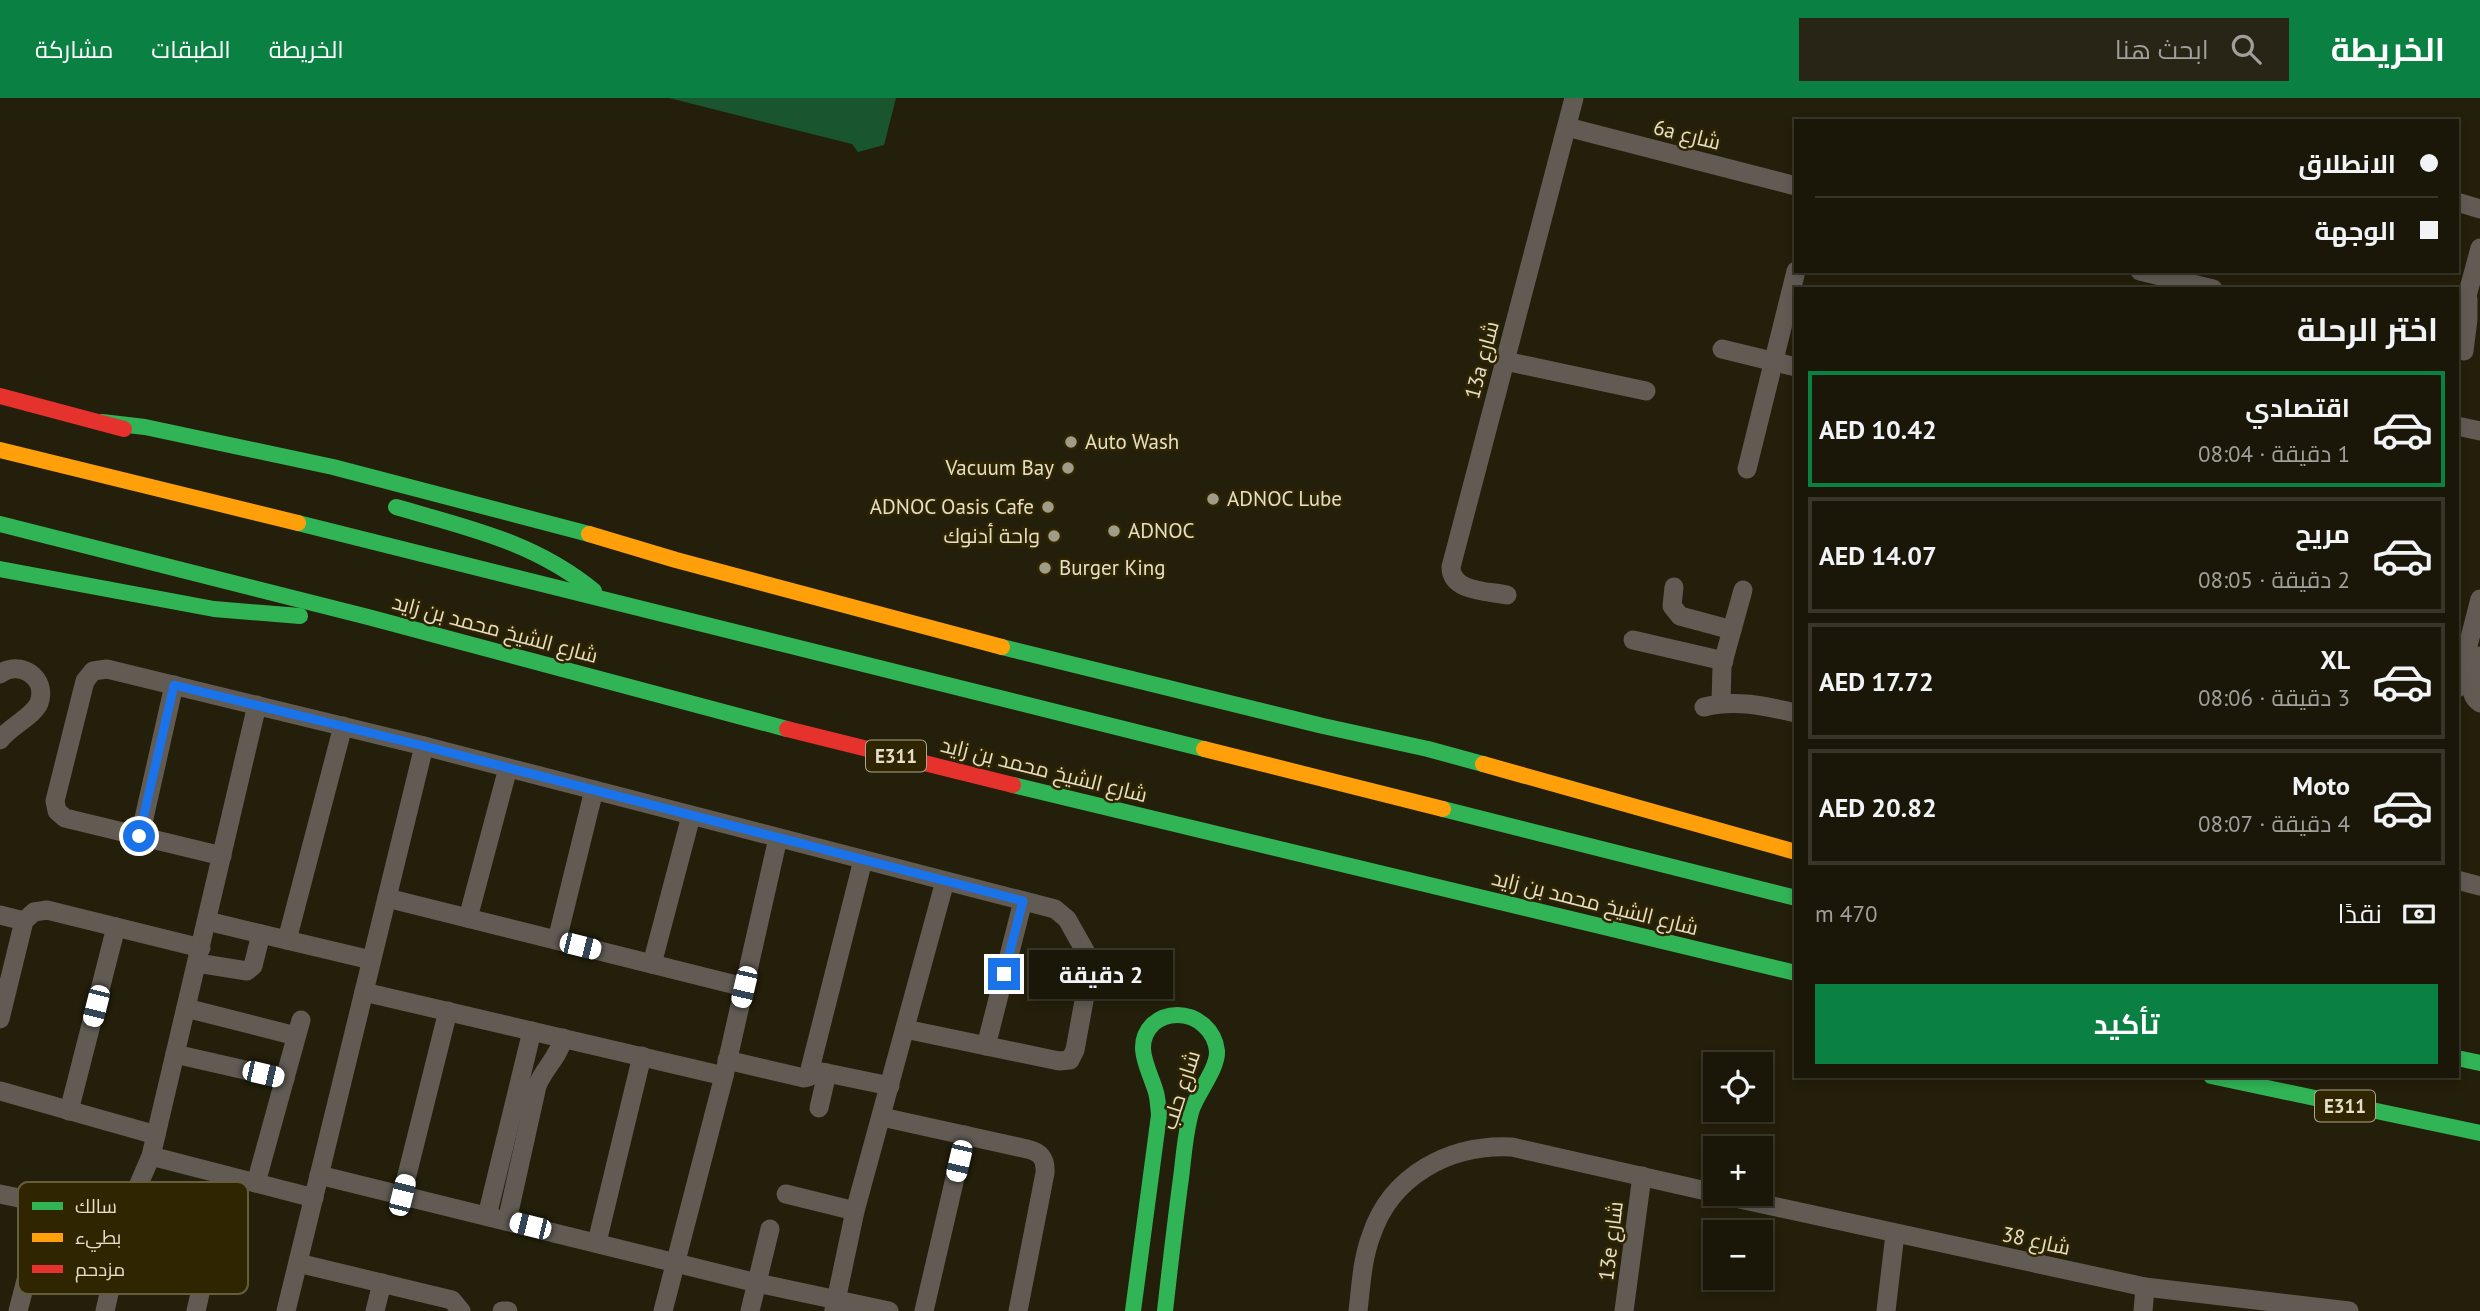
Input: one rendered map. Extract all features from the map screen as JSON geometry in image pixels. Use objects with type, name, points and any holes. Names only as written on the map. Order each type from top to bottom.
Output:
[{"type":"main road","points":[[0,396],[102,422],[166,443],[290,474]]},
{"type":"main road","points":[[102,422],[145,427],[237,445],[373,477],[995,644],[1323,726],[1428,749],[1794,851]]},
{"type":"main road","points":[[0,450],[1794,897]]},
{"type":"main road","points":[[385,503],[527,547],[567,568],[601,598]]},
{"type":"main road","name":"شارع الشيخ محمد بن زايد","points":[[0,524],[368,617],[853,746],[1794,973]]},
{"type":"main road","points":[[0,569],[214,609],[266,615],[368,617]]},
{"type":"main road","name":"شارع حلب","points":[[1133,1311],[1158,1115],[1155,1086],[1143,1062],[1142,1050],[1150,1028],[1170,1015],[1182,1014],[1203,1023],[1211,1032],[1217,1055],[1214,1067],[1199,1091],[1188,1122],[1164,1311]]},
{"type":"main road","points":[[2459,1058],[2480,1063]]},
{"type":"main road","name":"E311","points":[[2220,1078],[2480,1133]]},
{"type":"street","name":"13a شارع","points":[[1507,595],[1461,585],[1455,581],[1451,572],[1574,98]]},
{"type":"street","name":"6a شارع","points":[[1567,127],[1794,185]]},
{"type":"street","points":[[2459,203],[2480,209]]},
{"type":"street","points":[[2467,351],[2468,296],[2480,248]]},
{"type":"street","points":[[1747,469],[1795,273]]},
{"type":"street","points":[[2148,273],[2205,287]]},
{"type":"street","points":[[2459,312],[2468,296]]},
{"type":"street","points":[[1722,349],[1794,366]]},
{"type":"street","points":[[1505,360],[1646,391]]},
{"type":"street","points":[[2459,427],[2480,432]]},
{"type":"street","points":[[1674,587],[1672,606],[1676,614],[1685,619],[1732,630]]},
{"type":"street","points":[[1743,590],[1712,705],[1764,705],[1794,712]]},
{"type":"street","points":[[2459,680],[2480,599]]},
{"type":"street","points":[[1677,650],[1685,619]]},
{"type":"street","points":[[1633,640],[1724,661]]},
{"type":"street","points":[[2480,656],[2471,688],[2473,698],[2480,703]]},
{"type":"street","points":[[0,674],[11,668],[32,674],[41,693],[32,713],[13,725],[0,740]]},
{"type":"street","points":[[222,856],[65,818],[57,811],[55,801],[88,675],[93,671],[107,668],[424,746],[1023,901],[1059,912],[1088,953],[1090,968],[1075,1050],[1070,1060],[1064,1062],[905,1029]]},
{"type":"street","points":[[139,836],[174,685]]},
{"type":"street","points":[[139,1182],[151,1156],[257,705]]},
{"type":"street","points":[[0,712],[16,718],[26,716]]},
{"type":"street","points":[[287,940],[343,726]]},
{"type":"street","points":[[286,1311],[424,746]]},
{"type":"street","points":[[468,918],[508,768]]},
{"type":"street","points":[[557,940],[594,790]]},
{"type":"street","points":[[652,964],[691,816]]},
{"type":"street","points":[[663,1311],[725,1068],[778,838]]},
{"type":"street","points":[[819,1108],[818,1075],[863,860]]},
{"type":"street","points":[[835,1305],[855,1211],[944,881]]},
{"type":"street","points":[[2459,881],[2480,886]]},
{"type":"street","points":[[387,898],[744,987]]},
{"type":"street","points":[[986,1046],[1023,901]]},
{"type":"street","points":[[0,1019],[24,921],[34,912],[47,911],[116,927],[247,971],[253,966],[261,934]]},
{"type":"street","points":[[0,915],[24,921]]},
{"type":"street","points":[[207,921],[372,960]]},
{"type":"street","points":[[69,1111],[116,927]]},
{"type":"street","points":[[364,992],[642,1056],[725,1068],[818,1075],[890,1086]]},
{"type":"street","points":[[186,1008],[299,1028],[256,1183]]},
{"type":"street","points":[[402,1195],[448,1011]]},
{"type":"street","points":[[487,1216],[532,1031]]},
{"type":"street","points":[[507,1221],[537,1086],[544,1071],[556,1057],[563,1038]]},
{"type":"street","points":[[175,1054],[285,1079]]},
{"type":"street","points":[[597,1242],[642,1056]]},
{"type":"street","points":[[0,1091],[156,1135]]},
{"type":"street","points":[[882,1117],[1036,1151],[1042,1157],[1046,1165],[1018,1311]]},
{"type":"street","points":[[924,1311],[965,1135]]},
{"type":"street","name":"شارع 38","points":[[1358,1311],[1366,1250],[1379,1216],[1401,1186],[1444,1157],[1477,1147],[1512,1147],[1703,1190]]},
{"type":"street","points":[[151,1156],[314,1198]]},
{"type":"street","points":[[319,1175],[676,1261],[835,1305],[889,1311]]},
{"type":"street","points":[[227,1182],[228,1176]]},
{"type":"street","name":"13e شارع","points":[[1625,1311],[1642,1176]]},
{"type":"street","points":[[0,1194],[18,1198]]},
{"type":"street","points":[[786,1194],[855,1211]]},
{"type":"street","name":"شارع 38","points":[[1773,1206],[2152,1288],[2349,1311]]},
{"type":"street","points":[[750,1311],[770,1229]]},
{"type":"street","points":[[1886,1311],[1895,1234]]},
{"type":"street","points":[[298,1263],[452,1300],[461,1311]]},
{"type":"street","points":[[375,1311],[382,1283]]},
{"type":"street","points":[[2143,1311],[2152,1288]]},
{"type":"street","points":[[2152,1288],[2156,1311]]},
{"type":"street","points":[[18,1311],[22,1294]]},
{"type":"street","points":[[502,1311],[508,1311]]},
{"type":"green space","points":[[669,98],[896,98],[884,145],[858,152],[852,144]]},
{"type":"traffic: fast","points":[[102,422],[145,427],[333,467],[589,534]]},
{"type":"traffic: fast","points":[[396,507],[500,538],[524,548],[572,574],[594,591]]},
{"type":"traffic: fast","points":[[298,523],[1204,749]]},
{"type":"traffic: fast","points":[[0,524],[368,617],[787,729]]},
{"type":"traffic: fast","points":[[0,569],[214,609],[300,616]]},
{"type":"traffic: fast","points":[[1002,647],[1483,764]]},
{"type":"traffic: fast","points":[[1013,785],[1794,973]]},
{"type":"traffic: fast","points":[[1443,809],[1794,897]]},
{"type":"traffic: fast","points":[[1133,1311],[1159,1115],[1156,1092],[1144,1056],[1144,1040],[1153,1024],[1164,1017],[1177,1015],[1192,1018],[1204,1026],[1213,1037],[1217,1051],[1214,1065],[1192,1109],[1188,1126],[1165,1311]]},
{"type":"traffic: fast","points":[[2459,1058],[2480,1063]]},
{"type":"traffic: fast","points":[[2220,1078],[2480,1133]]},
{"type":"traffic: slow","points":[[0,450],[298,523]]},
{"type":"traffic: slow","points":[[589,534],[676,560],[1002,647]]},
{"type":"traffic: slow","points":[[1204,749],[1443,809]]},
{"type":"traffic: slow","points":[[1483,764],[1794,851]]},
{"type":"traffic: jam","points":[[0,396],[124,429]]},
{"type":"traffic: jam","points":[[787,729],[1013,785]]},
{"type":"place","name":"Auto Wash","points":[[1071,442]]},
{"type":"place","name":"Vacuum Bay","points":[[1068,468]]},
{"type":"place","name":"ADNOC Lube","points":[[1213,499]]},
{"type":"place","name":"ADNOC Oasis Cafe","points":[[1048,507]]},
{"type":"place","name":"ADNOC","points":[[1114,531]]},
{"type":"place","name":"واحة أدنوك","points":[[1054,536]]},
{"type":"place","name":"Burger King","points":[[1045,568]]},
{"type":"route","points":[[139,836],[174,685],[424,746],[1023,901],[1004,974]]}]
